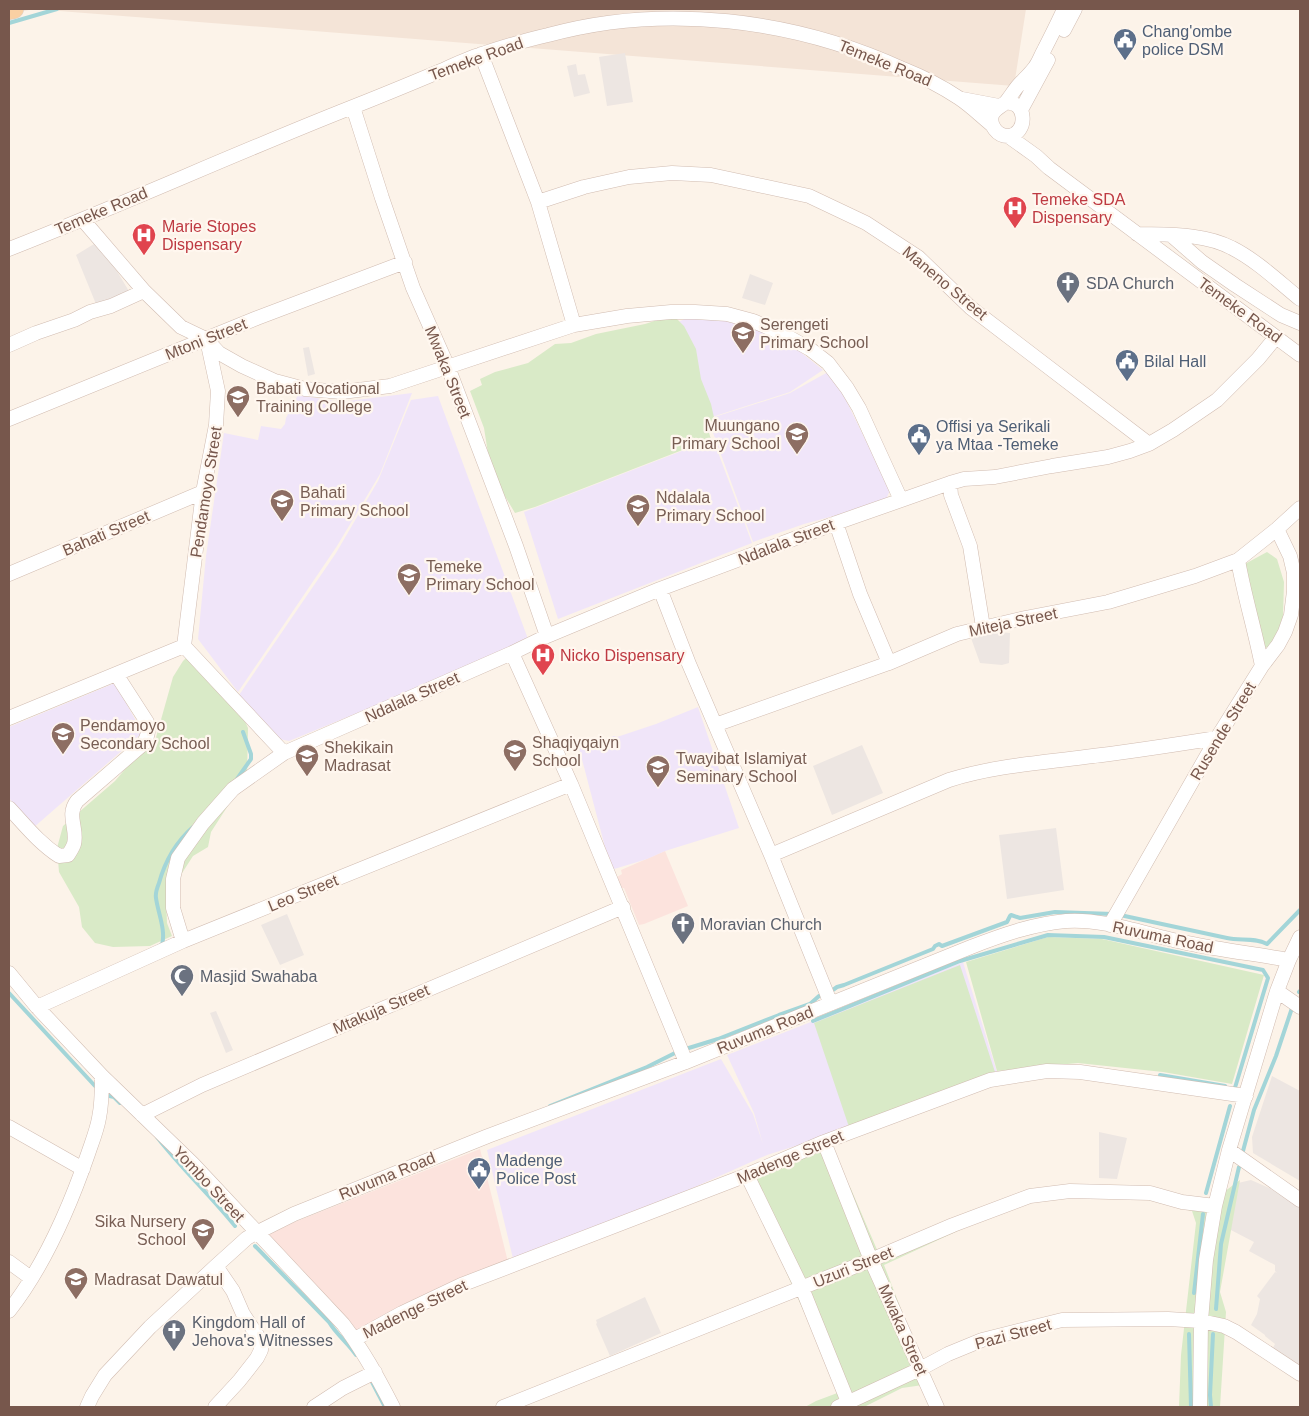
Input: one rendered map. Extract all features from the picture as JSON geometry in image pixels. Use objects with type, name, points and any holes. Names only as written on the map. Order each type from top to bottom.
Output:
[{"type":"main road","points":[[9,10],[14,9]]},
{"type":"street","points":[[992,125],[992,114],[1035,66],[1064,9]]},
{"type":"street","points":[[1036,156],[1022,126],[1021,110],[1075,9]]},
{"type":"street","name":"Temeke Road","points":[[9,249],[83,220],[271,139],[481,54],[549,34],[602,24],[684,18],[730,22],[790,31],[850,47],[878,57],[934,83],[961,99]]},
{"type":"street","points":[[481,54],[538,202],[574,325]]},
{"type":"street","points":[[961,99],[1002,105],[1010,102],[1021,110]]},
{"type":"street","points":[[961,99],[999,133],[1008,136],[1014,134],[1022,126]]},
{"type":"street","name":"Mwaka Street","points":[[353,107],[413,288],[448,367],[516,546],[547,636]]},
{"type":"street","name":"Temeke Road","points":[[1008,136],[1300,355]]},
{"type":"street","name":"Maneno Street","points":[[538,202],[584,186],[629,177],[672,173],[711,175],[808,196],[866,223],[918,257],[971,308],[1149,444]]},
{"type":"street","points":[[83,220],[144,291],[181,327],[206,339],[219,353],[242,366],[275,381],[305,389],[342,392],[390,386],[574,325],[627,316],[695,312],[727,314],[752,322],[781,333],[810,349],[828,363],[859,408],[901,500]]},
{"type":"street","points":[[1137,234],[1210,240],[1232,247],[1300,299]]},
{"type":"street","points":[[1171,236],[1202,262],[1235,285],[1281,315],[1300,323]]},
{"type":"street","name":"Mtoni Street","points":[[9,419],[282,308],[404,262]]},
{"type":"street","points":[[9,345],[90,312],[111,306],[144,291]]},
{"type":"street","name":"Ndalala Street","points":[[183,941],[173,908],[173,879],[178,858],[203,823],[233,789],[284,753],[547,636],[660,589],[836,523],[964,479],[995,477],[1130,452],[1149,444],[1173,430],[1217,400],[1258,359],[1276,337]]},
{"type":"street","name":"Pendamoyo Street","points":[[184,646],[203,492],[216,425],[218,391],[206,339]]},
{"type":"street","points":[[950,483],[951,495],[970,546],[983,627]]},
{"type":"street","name":"Bahati Street","points":[[9,574],[203,492]]},
{"type":"street","name":"Miteja Street","points":[[715,725],[889,663],[957,634],[1108,602],[1195,576],[1238,560],[1300,508]]},
{"type":"street","points":[[836,523],[860,594],[889,663]]},
{"type":"street","name":"Rusende Street","points":[[1110,925],[1217,738],[1285,632],[1294,591],[1294,573],[1290,556],[1277,529]]},
{"type":"street","points":[[1238,560],[1242,585],[1250,610],[1262,666]]},
{"type":"street","points":[[660,589],[715,725],[771,855],[830,1004]]},
{"type":"street","points":[[9,718],[184,646],[284,753]]},
{"type":"street","points":[[512,653],[571,784],[686,1062]]},
{"type":"street","points":[[9,808],[47,848],[58,856],[68,854],[74,844],[72,806],[142,744],[148,736],[146,722],[116,674]]},
{"type":"street","points":[[771,855],[949,780],[976,772],[1217,738]]},
{"type":"street","name":"Leo Street","points":[[37,1006],[183,941],[571,784]]},
{"type":"street","name":"Mtakuja Street","points":[[142,1115],[202,1085],[623,907]]},
{"type":"street","name":"Ruvuma Road","points":[[87,1407],[105,1375],[150,1328],[247,1238],[256,1233],[294,1214],[488,1136],[686,1062],[970,947],[1016,930],[1044,924],[1082,921],[1110,925],[1187,943],[1289,960]]},
{"type":"street","points":[[1200,1407],[1201,1321],[1206,1260],[1215,1206],[1229,1150],[1277,991],[1300,937]]},
{"type":"street","name":"Yombo Street","points":[[9,973],[102,1076],[192,1164],[329,1309],[355,1339],[393,1407]]},
{"type":"street","points":[[1277,991],[1300,1007]]},
{"type":"street","name":"Madenge Street","points":[[355,1339],[402,1313],[461,1285],[747,1175],[824,1142],[990,1080],[1047,1071],[1080,1072],[1246,1096]]},
{"type":"street","points":[[9,1311],[31,1278],[60,1227],[83,1169],[99,1120],[102,1099],[102,1076]]},
{"type":"street","points":[[9,1126],[83,1169]]},
{"type":"street","name":"Mwaka Street","points":[[824,1142],[871,1260],[938,1407]]},
{"type":"street","points":[[1229,1150],[1300,1200]]},
{"type":"street","points":[[747,1175],[802,1288],[846,1406]]},
{"type":"street","name":"Uzuri Street","points":[[503,1407],[802,1288],[953,1225],[1030,1196],[1070,1191],[1150,1193],[1182,1202],[1215,1206]]},
{"type":"street","points":[[9,1262],[31,1278]]},
{"type":"street","points":[[215,1407],[245,1374],[261,1350],[261,1342],[257,1334],[243,1314],[229,1285],[216,1266]]},
{"type":"street","name":"Pazi Street","points":[[846,1406],[920,1370],[948,1354],[982,1340],[1062,1320],[1168,1318],[1201,1321],[1224,1326],[1300,1374]]},
{"type":"street","points":[[314,1407],[343,1388],[375,1372]]},
{"type":"shaded area","points":[[9,9],[34,9],[9,14]]},
{"type":"shaded area","points":[[34,9],[1026,9],[1014,86]]},
{"type":"shaded area","points":[[625,53],[633,102],[607,106],[599,57]]},
{"type":"shaded area","points":[[576,64],[578,75],[585,74],[590,93],[574,97],[567,66]]},
{"type":"shaded area","points":[[99,241],[130,293],[98,309],[76,255]]},
{"type":"shaded area","points":[[750,274],[773,283],[765,305],[742,298]]},
{"type":"shaded area","name":"Serengeti Primary School","points":[[693,315],[739,321],[783,338],[823,370],[790,392],[706,419],[672,325]]},
{"type":"shaded area","points":[[309,347],[315,374],[308,376],[303,348]]},
{"type":"shaded area","name":"Muungano Primary School","points":[[828,372],[840,388],[890,490],[885,502],[804,524],[753,542],[708,419],[790,393]]},
{"type":"shaded area","name":"Bahati Primary School","points":[[412,393],[380,474],[337,546],[238,692],[198,639],[206,556],[224,433],[258,440],[261,426],[281,429],[298,395],[340,402]]},
{"type":"shaded area","name":"Temeke Primary School","points":[[438,396],[528,639],[479,663],[289,741],[270,737],[237,698],[336,553],[378,481],[411,400]]},
{"type":"shaded area","name":"Ndalala Primary School","points":[[713,439],[752,543],[558,619],[524,512]]},
{"type":"shaded area","points":[[995,632],[1010,633],[1009,663],[1002,665],[980,663],[971,638]]},
{"type":"shaded area","name":"Pendamoyo Secondary School","points":[[115,683],[141,730],[141,734],[33,828],[9,798],[9,727]]},
{"type":"shaded area","name":"Twayibat Islamiyat Seminary School","points":[[698,707],[739,828],[611,870],[579,748],[656,724]]},
{"type":"shaded area","points":[[862,745],[883,793],[832,815],[813,766]]},
{"type":"shaded area","points":[[1056,828],[1064,890],[1007,899],[999,835]]},
{"type":"shaded area","points":[[665,851],[688,906],[639,925],[624,888],[622,888],[617,877],[622,874],[621,870]]},
{"type":"shaded area","points":[[287,914],[304,955],[280,965],[261,925]]},
{"type":"shaded area","points":[[963,962],[998,1075],[846,1130],[767,1155],[515,1267],[487,1150],[721,1059],[753,1114],[763,1144],[754,1113],[727,1055]]},
{"type":"shaded area","points":[[216,1011],[233,1050],[226,1053],[210,1013]]},
{"type":"shaded area","points":[[1272,1076],[1300,1091],[1300,1181],[1253,1153],[1252,1137]]},
{"type":"shaded area","points":[[1099,1132],[1127,1138],[1117,1179],[1099,1178]]},
{"type":"shaded area","points":[[480,1149],[509,1266],[351,1337],[264,1234]]},
{"type":"shaded area","points":[[1251,1180],[1274,1190],[1300,1206],[1300,1368],[1272,1350],[1275,1344],[1251,1325],[1257,1314],[1260,1299],[1257,1296],[1275,1272],[1277,1273],[1275,1265],[1249,1251],[1254,1242],[1229,1229],[1238,1183]]},
{"type":"shaded area","points":[[645,1297],[661,1333],[610,1356],[596,1320]]},
{"type":"green space","points":[[673,315],[684,326],[696,349],[701,379],[711,404],[715,422],[708,430],[711,439],[515,513],[500,488],[490,466],[484,428],[470,391],[482,385],[480,379],[495,372],[528,363],[555,344],[571,343],[596,334],[645,324]]},
{"type":"green space","points":[[1267,552],[1277,559],[1284,582],[1283,616],[1273,646],[1264,648],[1243,565]]},
{"type":"green space","points":[[194,650],[239,708],[248,728],[247,776],[211,832],[208,847],[193,856],[166,898],[167,923],[172,936],[150,946],[113,947],[95,943],[82,927],[79,907],[59,872],[57,848],[63,826],[115,781],[133,760],[155,741],[173,677],[183,661]]},
{"type":"green space","points":[[1048,937],[1102,939],[1264,975],[1232,1084],[1163,1072],[1078,1063],[997,1071],[966,962]]},
{"type":"green space","points":[[960,965],[995,1072],[849,1127],[814,1023]]},
{"type":"green space","points":[[824,1140],[851,1189],[878,1252],[1014,1198],[1089,1196],[1074,1198],[1058,1197],[1031,1202],[977,1222],[884,1265],[930,1384],[902,1388],[864,1407],[805,1407],[840,1392],[743,1176]]},
{"type":"green space","points":[[1240,1180],[1220,1292],[1226,1312],[1220,1407],[1179,1407],[1181,1355],[1196,1223],[1192,1211],[1149,1200],[1089,1196],[1166,1194],[1213,1200]]},
{"type":"waterway","points":[[9,23],[57,9]]},
{"type":"waterway","points":[[237,779],[251,759],[243,732]]},
{"type":"waterway","points":[[159,946],[162,945],[163,933],[156,898],[157,889],[164,867],[172,852],[193,827]]},
{"type":"waterway","points":[[1120,915],[1232,939],[1252,940],[1267,944],[1300,910]]},
{"type":"waterway","points":[[830,992],[837,987],[933,949],[939,944],[942,946],[1007,922],[1011,915],[1020,918],[1055,912],[1113,914]]},
{"type":"waterway","points":[[813,1021],[960,961],[1048,935],[1104,937],[1263,970],[1268,978],[1234,1091]]},
{"type":"waterway","points":[[9,993],[95,1086]]},
{"type":"waterway","points":[[550,1106],[647,1067],[679,1051],[718,1039],[810,1004],[823,995]]},
{"type":"waterway","points":[[1243,1151],[1254,1110],[1276,1056],[1292,1008]]},
{"type":"waterway","points":[[1160,1075],[1225,1086]]},
{"type":"waterway","points":[[105,1095],[114,1097],[120,1103]]},
{"type":"waterway","points":[[1206,1193],[1230,1106]]},
{"type":"waterway","points":[[157,1137],[235,1226]]},
{"type":"waterway","points":[[1216,1309],[1221,1244],[1239,1167]]},
{"type":"waterway","points":[[1194,1293],[1203,1214]]},
{"type":"waterway","points":[[255,1246],[329,1322],[356,1355]]},
{"type":"waterway","points":[[1189,1334],[1191,1407]]},
{"type":"waterway","points":[[1211,1407],[1213,1334]]},
{"type":"waterway","points":[[372,1382],[385,1407]]},
{"type":"place","name":"Chang'ombe police DSM","points":[[1125,61]]},
{"type":"place","name":"Temeke SDA Dispensary","points":[[1015,229]]},
{"type":"place","name":"Marie Stopes Dispensary","points":[[144,256]]},
{"type":"place","name":"SDA Church","points":[[1068,304]]},
{"type":"place","name":"Serengeti Primary School","points":[[743,354]]},
{"type":"place","name":"Bilal Hall","points":[[1127,382]]},
{"type":"place","name":"Babati Vocational Training College","points":[[238,418]]},
{"type":"place","name":"Muungano Primary School","points":[[797,455]]},
{"type":"place","name":"Offisi ya Serikali ya Mtaa -Temeke","points":[[919,456]]},
{"type":"place","name":"Bahati Primary School","points":[[282,522]]},
{"type":"place","name":"Ndalala Primary School","points":[[638,527]]},
{"type":"place","name":"Temeke Primary School","points":[[409,596]]},
{"type":"place","name":"Nicko Dispensary","points":[[543,676]]},
{"type":"place","name":"Pendamoyo Secondary School","points":[[63,755]]},
{"type":"place","name":"Shaqiyqaiyn School","points":[[515,772]]},
{"type":"place","name":"Shekikain Madrasat","points":[[307,777]]},
{"type":"place","name":"Twayibat Islamiyat Seminary School","points":[[658,788]]},
{"type":"place","name":"Moravian Church","points":[[683,945]]},
{"type":"place","name":"Masjid Swahaba","points":[[182,997]]},
{"type":"place","name":"Madenge Police Post","points":[[479,1190]]},
{"type":"place","name":"Sika Nursery School","points":[[203,1251]]},
{"type":"place","name":"Madrasat Dawatul","points":[[76,1300]]},
{"type":"place","name":"Kingdom Hall of Jehova's Witnesses","points":[[174,1352]]}]
